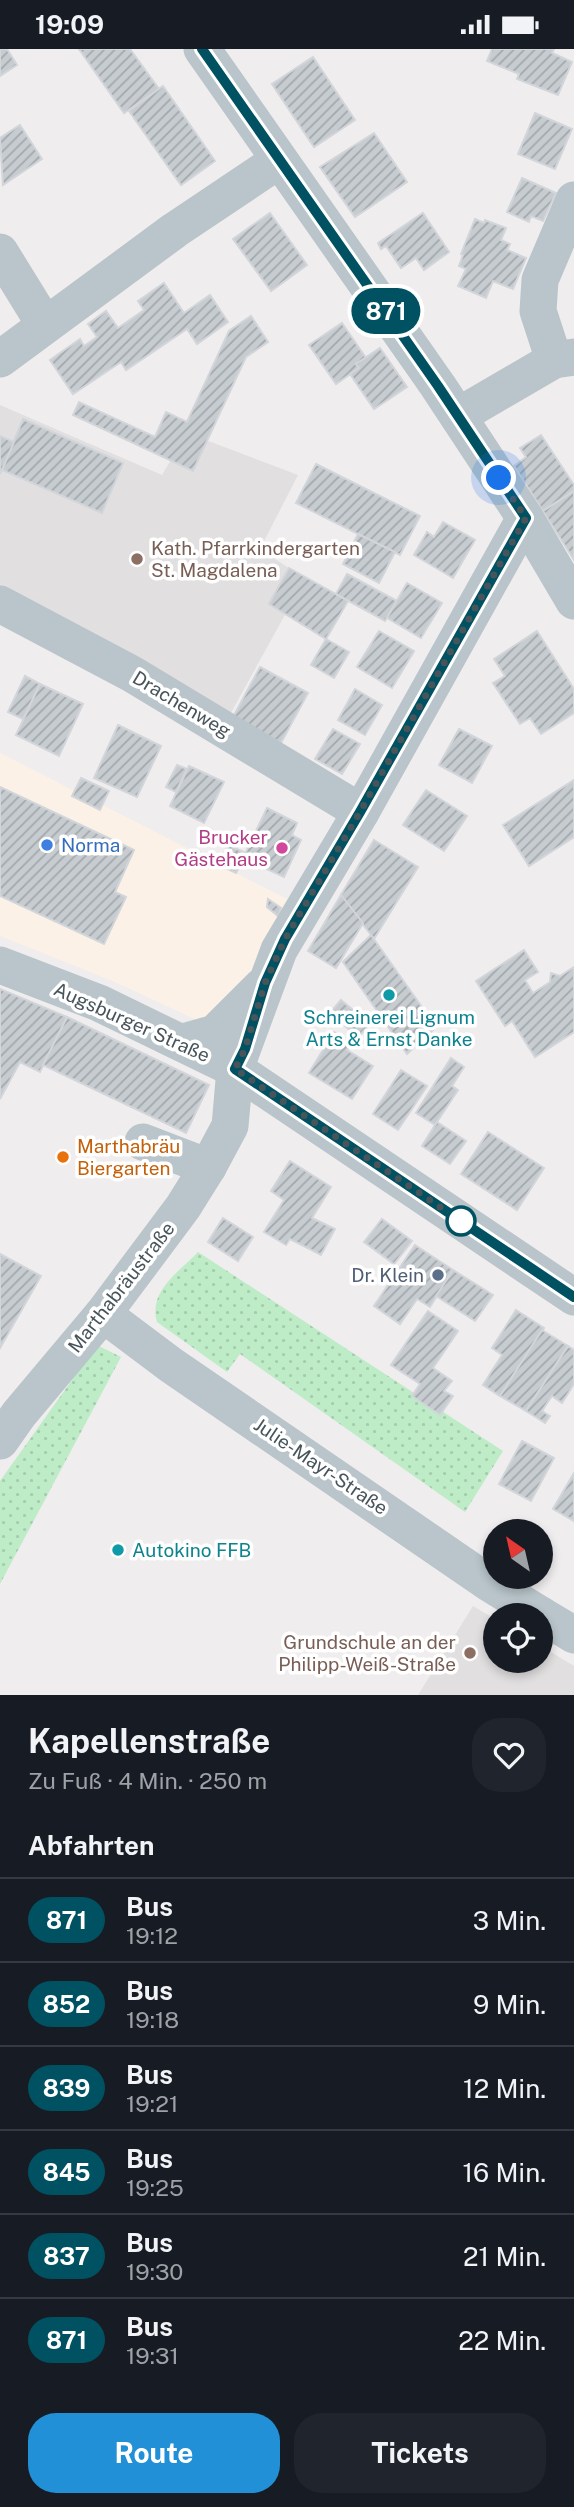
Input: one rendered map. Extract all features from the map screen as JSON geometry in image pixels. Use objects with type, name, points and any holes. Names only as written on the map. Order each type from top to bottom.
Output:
[{"type":"street","points":[[202,49],[458,416],[526,518],[573,598]]},
{"type":"street","points":[[0,359],[175,230],[278,161]]},
{"type":"street","points":[[458,416],[564,359],[538,311],[540,280],[574,200]]},
{"type":"street","points":[[0,252],[45,325]]},
{"type":"street","points":[[183,1042],[215,1033],[265,983],[285,939],[526,518]]},
{"type":"street","name":"Drachenweg","points":[[0,604],[132,674],[360,812]]},
{"type":"street","name":"Augsburger Straße","points":[[0,965],[99,1003],[235,1069],[574,1297]]},
{"type":"street","name":"Marthabräustraße","points":[[6,1419],[103,1314],[183,1207],[208,1167],[230,1126],[235,1069],[245,1049],[265,983]]},
{"type":"street","points":[[230,1126],[296,1112]]},
{"type":"street","points":[[143,1142],[208,1167]]},
{"type":"street","name":"Julie-Mayr-Straße","points":[[103,1314],[171,1365],[522,1603]]},
{"type":"street","name":"Julie-Mayr-Straße","points":[[553,1622],[574,1635]]},
{"type":"shaded area","name":"Kath. Pfarrkindergarten St. Magdalena","points":[[0,405],[162,475],[187,433],[298,475],[260,549],[289,568],[286,613],[227,720],[0,591]]},
{"type":"shaded area","points":[[0,753],[295,903],[251,988],[201,1022],[115,982],[0,936]]},
{"type":"shaded area","name":"Grundschule an der Philipp-Weiß-Straße","points":[[473,1606],[483,1612],[483,1673],[553,1673],[553,1653],[574,1666],[574,1695],[418,1695]]},
{"type":"green space","points":[[198,1252],[503,1451],[465,1512],[240,1354],[227,1372],[157,1322],[155,1311],[161,1292]]},
{"type":"green space","points":[[97,1345],[121,1357],[0,1584],[0,1481]]},
{"type":"building","points":[[0,49],[7,49],[17,65],[0,76]]},
{"type":"building","points":[[79,49],[130,49],[159,89],[124,113]]},
{"type":"building","points":[[492,49],[554,49],[552,53],[572,62],[558,95],[517,79],[519,74],[487,61]]},
{"type":"building","points":[[313,57],[355,120],[314,147],[272,84]]},
{"type":"building","points":[[163,86],[215,161],[181,185],[129,111]]},
{"type":"building","points":[[535,113],[572,129],[555,169],[518,154]]},
{"type":"building","points":[[20,125],[42,159],[3,185],[0,138]]},
{"type":"building","points":[[374,133],[407,182],[355,217],[320,167]]},
{"type":"building","points":[[522,178],[556,193],[543,221],[531,216],[529,222],[507,212]]},
{"type":"building","points":[[270,213],[307,265],[271,291],[233,239]]},
{"type":"building","points":[[423,213],[449,252],[424,270],[416,258],[401,268],[386,246],[381,249],[378,243]]},
{"type":"building","points":[[475,219],[506,228],[501,240],[510,244],[507,250],[526,258],[513,289],[493,281],[486,298],[458,286],[466,269],[459,266],[463,255],[461,254]]},
{"type":"building","points":[[164,283],[184,313],[210,295],[228,322],[197,344],[187,329],[126,370],[121,362],[73,394],[50,360],[80,339],[84,346],[97,337],[88,324],[106,311],[118,328],[144,310],[138,301]]},
{"type":"building","points":[[251,316],[268,342],[246,357],[193,471],[73,415],[79,402],[155,437],[166,412],[187,422],[229,331]]},
{"type":"building","points":[[342,323],[366,358],[356,364],[359,368],[336,384],[309,345]]},
{"type":"building","points":[[380,348],[407,387],[374,409],[350,374],[359,368],[356,364]]},
{"type":"building","points":[[23,419],[123,463],[102,513],[2,470]]},
{"type":"building","points":[[541,435],[574,485],[574,491],[543,511],[514,466],[526,457],[520,448]]},
{"type":"building","points":[[0,436],[14,442],[0,474]]},
{"type":"building","points":[[316,464],[420,516],[400,555],[296,503]]},
{"type":"building","points":[[574,491],[574,560],[543,511]]},
{"type":"building","points":[[443,522],[475,540],[453,578],[414,555],[427,532],[434,537]]},
{"type":"building","points":[[358,534],[395,552],[379,583],[343,564]]},
{"type":"building","points":[[289,568],[348,601],[326,639],[269,604]]},
{"type":"building","points":[[347,574],[397,601],[385,621],[336,594]]},
{"type":"building","points":[[407,583],[442,603],[421,638],[387,618]]},
{"type":"building","points":[[379,631],[414,651],[392,688],[357,667]]},
{"type":"building","points":[[537,631],[574,689],[574,713],[541,734],[530,718],[520,724],[493,683],[505,676],[494,659]]},
{"type":"building","points":[[326,639],[349,652],[334,678],[311,665]]},
{"type":"building","points":[[260,667],[308,693],[281,743],[233,717]]},
{"type":"building","points":[[25,676],[40,684],[23,719],[8,712]]},
{"type":"building","points":[[40,684],[83,704],[59,756],[16,735]]},
{"type":"building","points":[[355,689],[382,705],[365,735],[338,720]]},
{"type":"building","points":[[118,725],[161,746],[137,797],[94,778]]},
{"type":"building","points":[[333,729],[360,744],[342,774],[315,759]]},
{"type":"building","points":[[459,729],[492,746],[472,783],[439,765]]},
{"type":"building","points":[[177,765],[187,769],[176,792],[166,787]]},
{"type":"building","points":[[189,766],[224,782],[204,823],[170,806]]},
{"type":"building","points":[[81,778],[109,791],[100,810],[72,796]]},
{"type":"building","points":[[574,780],[574,837],[529,866],[503,825]]},
{"type":"building","points":[[0,787],[134,850],[115,892],[126,897],[104,944],[0,896]]},
{"type":"building","points":[[426,790],[467,816],[444,851],[403,825]]},
{"type":"building","points":[[267,808],[297,823],[292,835],[301,840],[284,877],[243,858]]},
{"type":"building","points":[[374,840],[418,867],[374,939],[341,895]]},
{"type":"building","points":[[228,845],[246,853],[236,873],[219,865]]},
{"type":"building","points":[[341,895],[363,923],[336,968],[308,951]]},
{"type":"building","points":[[268,899],[281,908],[278,916],[267,907]]},
{"type":"building","name":"Schreinerei Lignum Arts & Ernst Danke","points":[[371,935],[436,1027],[407,1054],[343,962]]},
{"type":"building","points":[[524,950],[538,972],[525,980],[533,993],[550,982],[551,973],[560,976],[574,967],[574,1032],[535,1057],[512,1021],[505,1026],[476,981]]},
{"type":"building","points":[[0,989],[67,1017],[40,1072],[20,1062],[0,1099]]},
{"type":"building","points":[[341,1000],[370,1024],[358,1037],[330,1013]]},
{"type":"building","points":[[67,1017],[209,1085],[186,1133],[43,1065]]},
{"type":"building","points":[[334,1032],[352,1043],[347,1050],[373,1066],[352,1099],[309,1073]]},
{"type":"building","points":[[451,1058],[464,1067],[452,1086],[458,1090],[435,1125],[416,1113]]},
{"type":"building","points":[[401,1070],[427,1086],[398,1130],[373,1114]]},
{"type":"building","points":[[437,1122],[466,1141],[450,1164],[422,1146]]},
{"type":"building","points":[[488,1132],[544,1168],[517,1210],[461,1174]]},
{"type":"building","points":[[290,1161],[331,1187],[312,1218],[335,1229],[321,1255],[290,1239],[286,1245],[264,1232],[284,1200],[271,1191]]},
{"type":"building","points":[[223,1218],[253,1237],[238,1261],[208,1242]]},
{"type":"building","points":[[382,1219],[412,1241],[394,1264],[364,1242]]},
{"type":"building","points":[[415,1245],[453,1270],[430,1307],[417,1299],[400,1324],[374,1306]]},
{"type":"building","points":[[0,1254],[41,1276],[0,1348]]},
{"type":"building","points":[[453,1270],[493,1295],[475,1321],[436,1296]]},
{"type":"building","points":[[516,1310],[544,1328],[500,1396],[483,1385],[502,1355],[492,1348]]},
{"type":"building","points":[[428,1311],[458,1331],[433,1368],[452,1381],[444,1391],[453,1396],[440,1415],[412,1396],[420,1384],[391,1365]]},
{"type":"building","points":[[542,1330],[568,1346],[526,1411],[500,1396]]},
{"type":"building","points":[[568,1346],[574,1350],[574,1384],[562,1403],[552,1396],[542,1411],[550,1416],[545,1423],[526,1411]]},
{"type":"building","points":[[522,1441],[554,1458],[531,1501],[499,1484]]},
{"type":"building","points":[[574,1473],[574,1521],[553,1509]]},
{"type":"bus line","name":"871","points":[[202,49],[438,386],[526,518],[279,950],[265,983],[245,1049],[235,1069],[574,1297]]},
{"type":"place","name":"Kath. Pfarrkindergarten St. Magdalena","points":[[137,559]]},
{"type":"place","name":"Norma","points":[[47,845]]},
{"type":"place","name":"Brucker Gästehaus","points":[[282,848]]},
{"type":"place","name":"Schreinerei Lignum Arts & Ernst Danke","points":[[389,995]]},
{"type":"place","name":"Marthabräu Biergarten","points":[[63,1157]]},
{"type":"place","name":"Dr. Klein","points":[[438,1275]]},
{"type":"place","name":"Autokino FFB","points":[[118,1550]]},
{"type":"place","name":"Grundschule an der Philipp-Weiß-Straße","points":[[470,1653]]},
{"type":"route","points":[[461,1221],[235,1069],[245,1049],[265,983],[279,950],[526,518],[499,478]]}]
